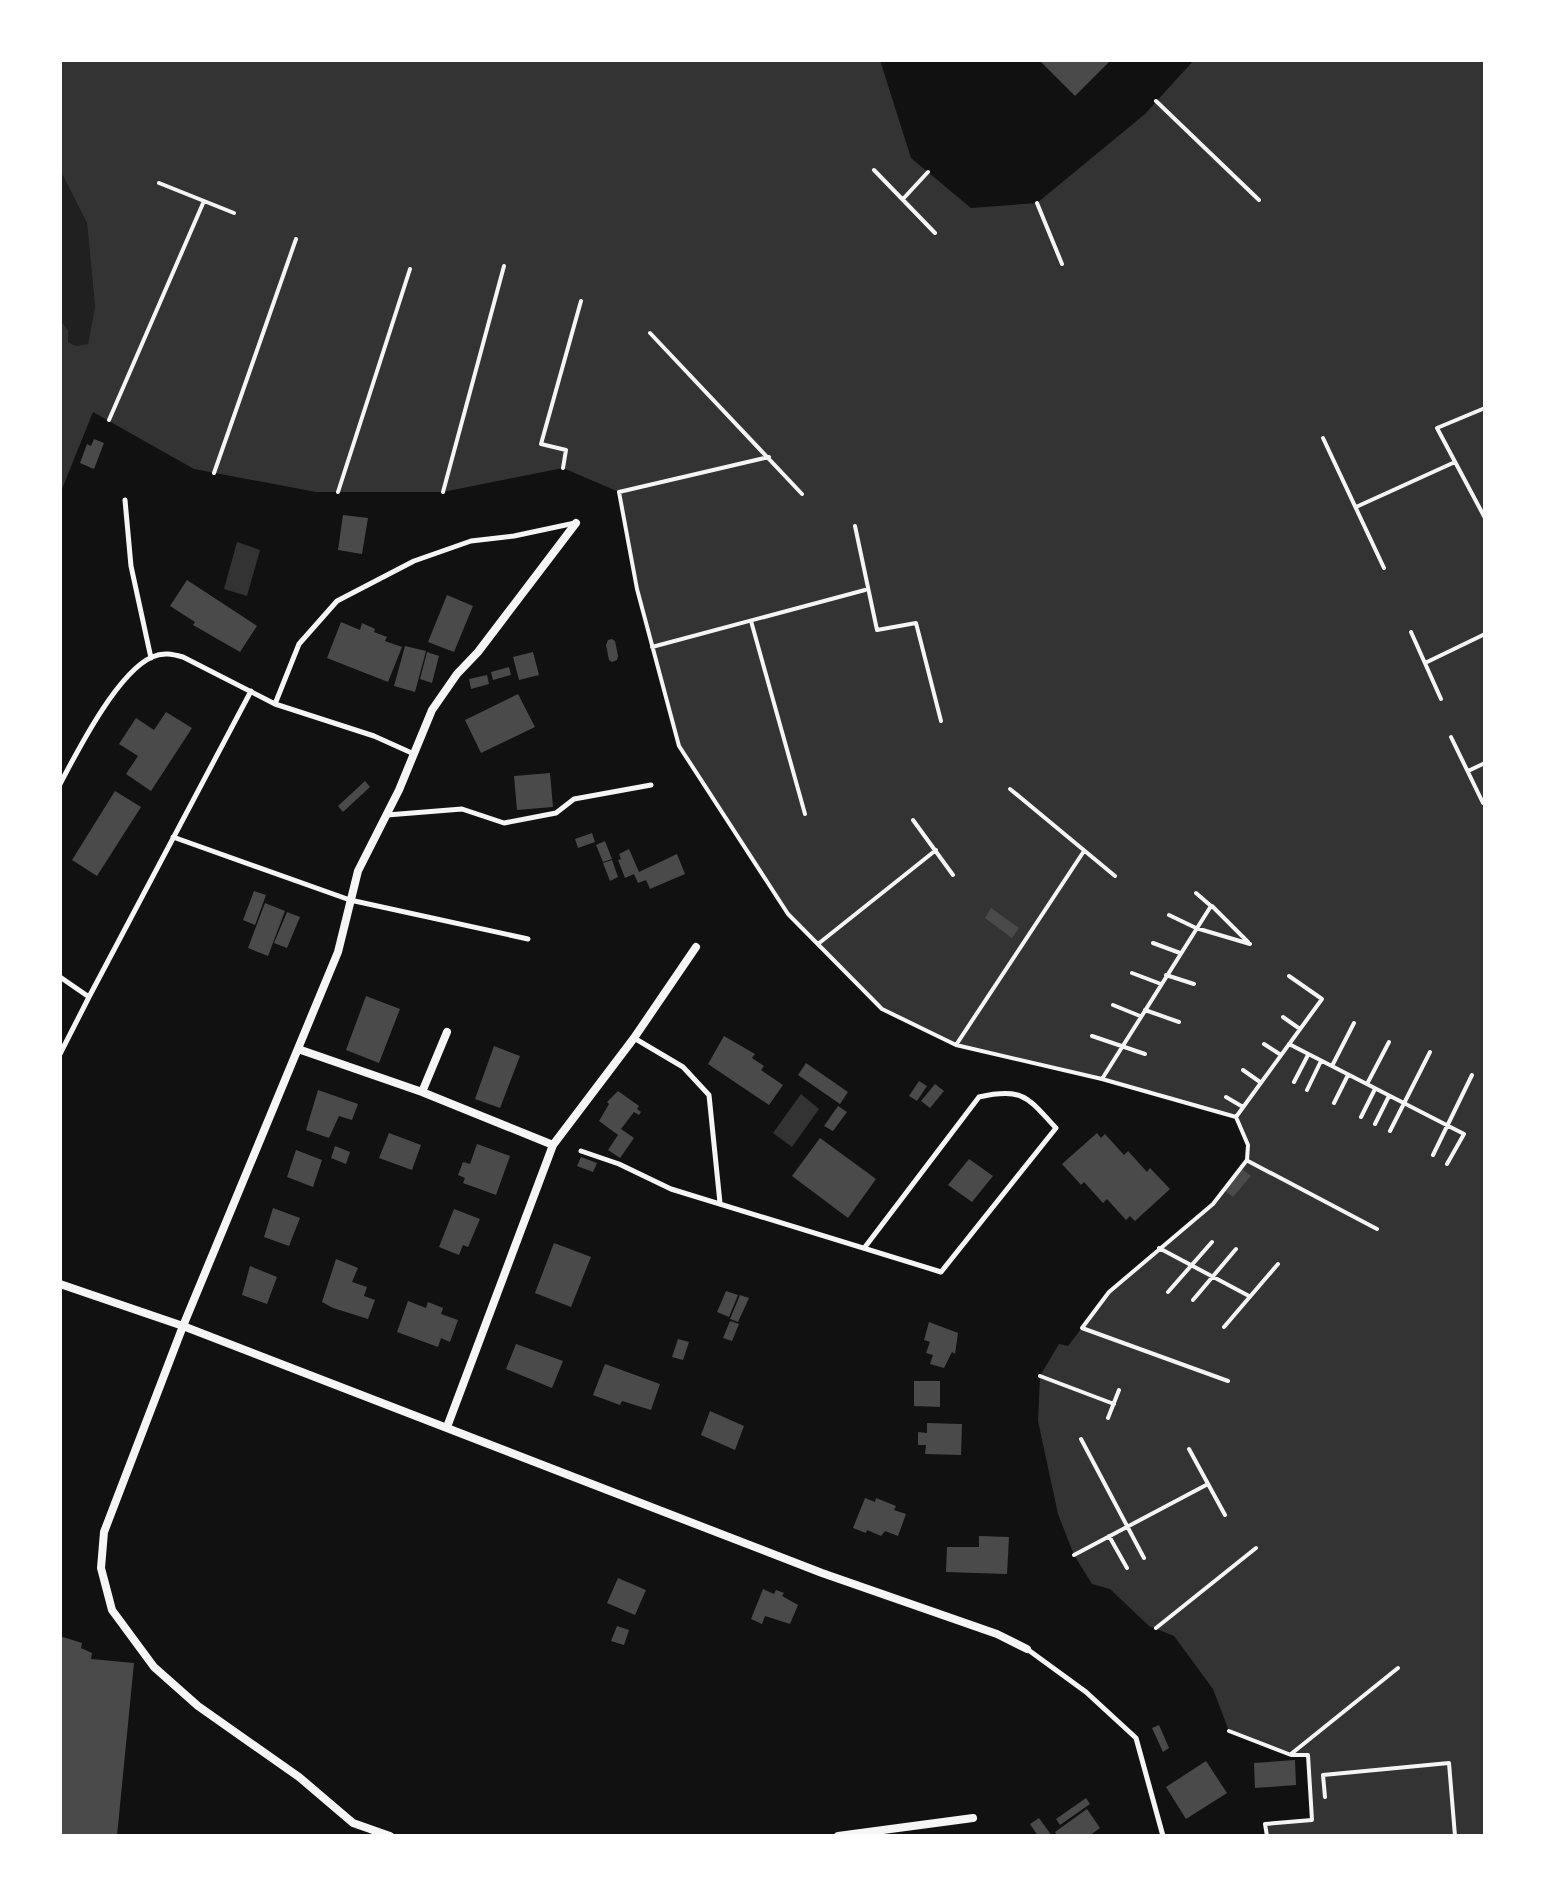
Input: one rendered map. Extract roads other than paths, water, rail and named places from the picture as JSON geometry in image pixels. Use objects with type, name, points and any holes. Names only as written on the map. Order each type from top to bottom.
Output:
[{"type":"street","points":[[390,1836],[353,1823],[299,1777],[198,1706],[154,1667],[112,1610],[101,1568],[104,1532],[183,1326],[338,952],[358,871],[432,710],[576,523]]},
{"type":"street","points":[[447,1427],[553,1145],[634,1038],[696,947]]},
{"type":"street","points":[[422,1092],[447,1032]]},
{"type":"street","points":[[298,1049],[422,1092],[553,1145]]},
{"type":"street","points":[[60,1284],[183,1326],[822,1573],[997,1634],[1027,1649]]},
{"type":"street","points":[[838,1836],[973,1818]]},
{"type":"lane","points":[[125,500],[131,566],[151,658]]},
{"type":"lane","points":[[275,704],[299,644],[337,601],[414,561],[471,541],[576,523]]},
{"type":"lane","points":[[60,784],[89,727],[131,674],[151,658],[168,653],[183,657],[275,704],[374,736],[414,754]]},
{"type":"lane","points":[[60,1054],[251,691]]},
{"type":"lane","points":[[386,815],[462,809],[504,823],[556,813],[574,799],[651,785]]},
{"type":"lane","points":[[173,837],[350,900],[528,939]]},
{"type":"lane","points":[[60,977],[89,997]]},
{"type":"lane","points":[[634,1038],[683,1067],[709,1095],[720,1203]]},
{"type":"lane","points":[[581,1151],[619,1164],[671,1189],[941,1272],[1056,1128],[1026,1096],[1002,1092],[979,1097],[865,1247]]},
{"type":"lane","points":[[1027,1649],[1086,1692],[1136,1738],[1163,1836]]}]
